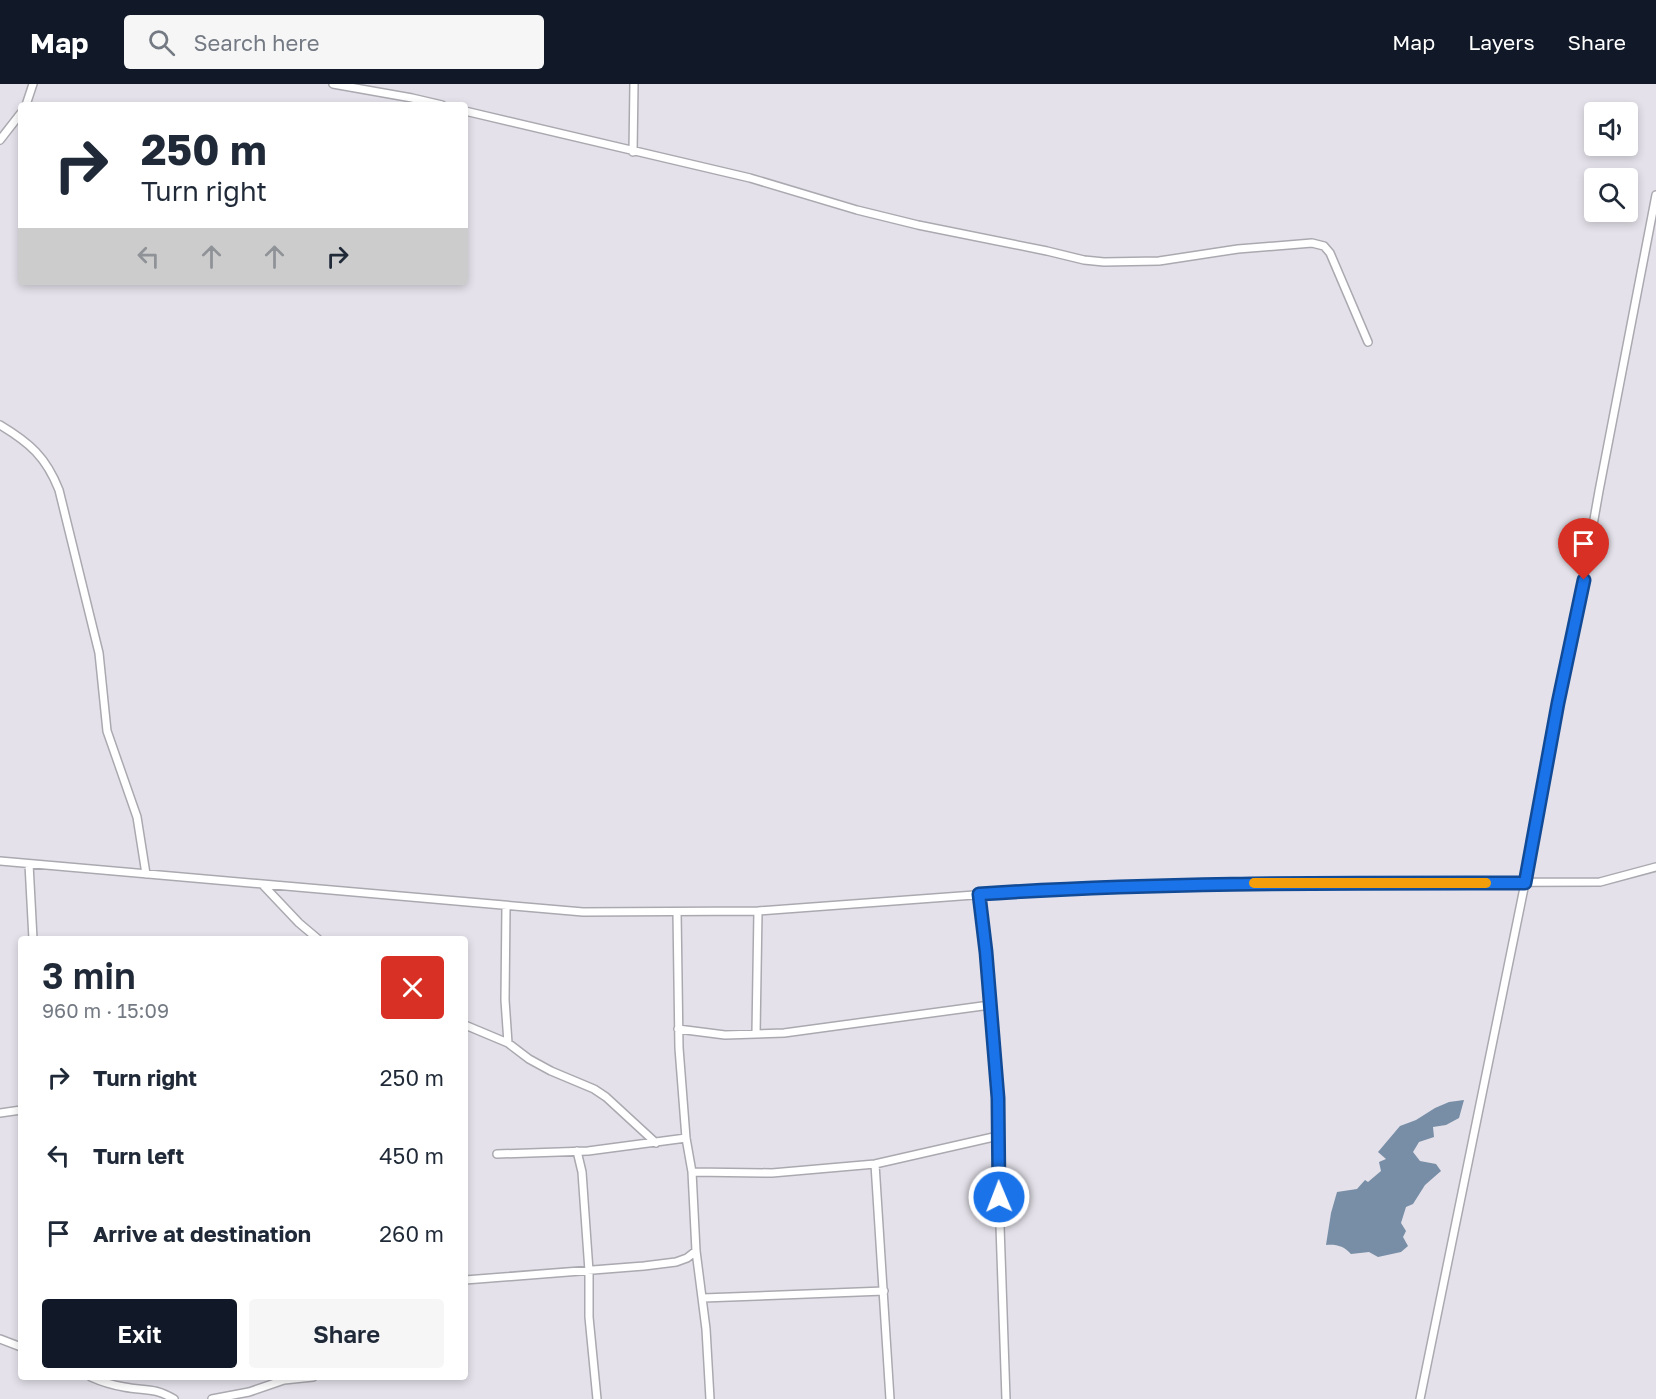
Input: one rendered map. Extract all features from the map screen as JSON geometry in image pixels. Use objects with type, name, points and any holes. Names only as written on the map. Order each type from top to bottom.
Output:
[{"type":"street","points":[[27,102],[33,84]]},
{"type":"street","points":[[333,84],[429,102]]},
{"type":"street","points":[[633,152],[634,84]]},
{"type":"street","points":[[468,112],[750,178],[856,210],[918,225],[1084,260],[1159,261],[1273,245],[1312,243],[1324,246],[1330,253],[1368,342]]},
{"type":"street","points":[[0,139],[18,117]]},
{"type":"street","points":[[1420,1399],[1525,883],[1656,195]]},
{"type":"street","points":[[0,425],[24,440],[40,454],[52,471],[59,490],[96,641],[107,731],[138,818],[146,874]]},
{"type":"street","points":[[0,861],[583,912],[758,911],[1068,888],[1248,883],[1600,882],[1656,867]]},
{"type":"street","points":[[29,864],[33,936]]},
{"type":"street","points":[[263,885],[315,936]]},
{"type":"street","points":[[979,894],[998,1098],[1006,1399]]},
{"type":"street","points":[[506,907],[505,990],[508,1043]]},
{"type":"street","points":[[756,1034],[758,911]]},
{"type":"street","points":[[677,912],[678,1029],[710,1399]]},
{"type":"street","points":[[678,1029],[725,1035],[784,1033],[990,1005]]},
{"type":"street","points":[[468,1026],[508,1043],[529,1059],[594,1089],[606,1097],[656,1143]]},
{"type":"street","points":[[0,1113],[18,1110]]},
{"type":"street","points":[[692,1172],[772,1173],[875,1164],[998,1136]]},
{"type":"street","points":[[497,1154],[577,1151],[686,1138]]},
{"type":"street","points":[[577,1151],[582,1172],[589,1271],[589,1317],[597,1399]]},
{"type":"street","points":[[875,1164],[890,1399]]},
{"type":"street","points":[[468,1280],[676,1262],[696,1251]]},
{"type":"street","points":[[703,1298],[884,1291]]},
{"type":"street","points":[[0,1339],[18,1346]]},
{"type":"street","points":[[98,1380],[126,1388],[150,1388],[174,1399]]},
{"type":"street","points":[[212,1399],[249,1392],[284,1380]]},
{"type":"water","points":[[1464,1100],[1459,1118],[1446,1125],[1433,1127],[1434,1137],[1419,1142],[1413,1152],[1420,1161],[1436,1164],[1441,1171],[1425,1185],[1413,1204],[1406,1207],[1401,1223],[1406,1231],[1403,1237],[1408,1246],[1401,1252],[1378,1257],[1369,1252],[1351,1254],[1340,1246],[1326,1245],[1337,1192],[1357,1189],[1365,1180],[1368,1182],[1381,1171],[1379,1162],[1386,1159],[1378,1152],[1400,1126],[1449,1102]]},
{"type":"slow traffic","points":[[1254,883],[1486,883]]},
{"type":"route","points":[[999,1197],[998,1098],[979,894],[1068,888],[1248,883],[1525,883],[1558,703],[1584,580]]}]
